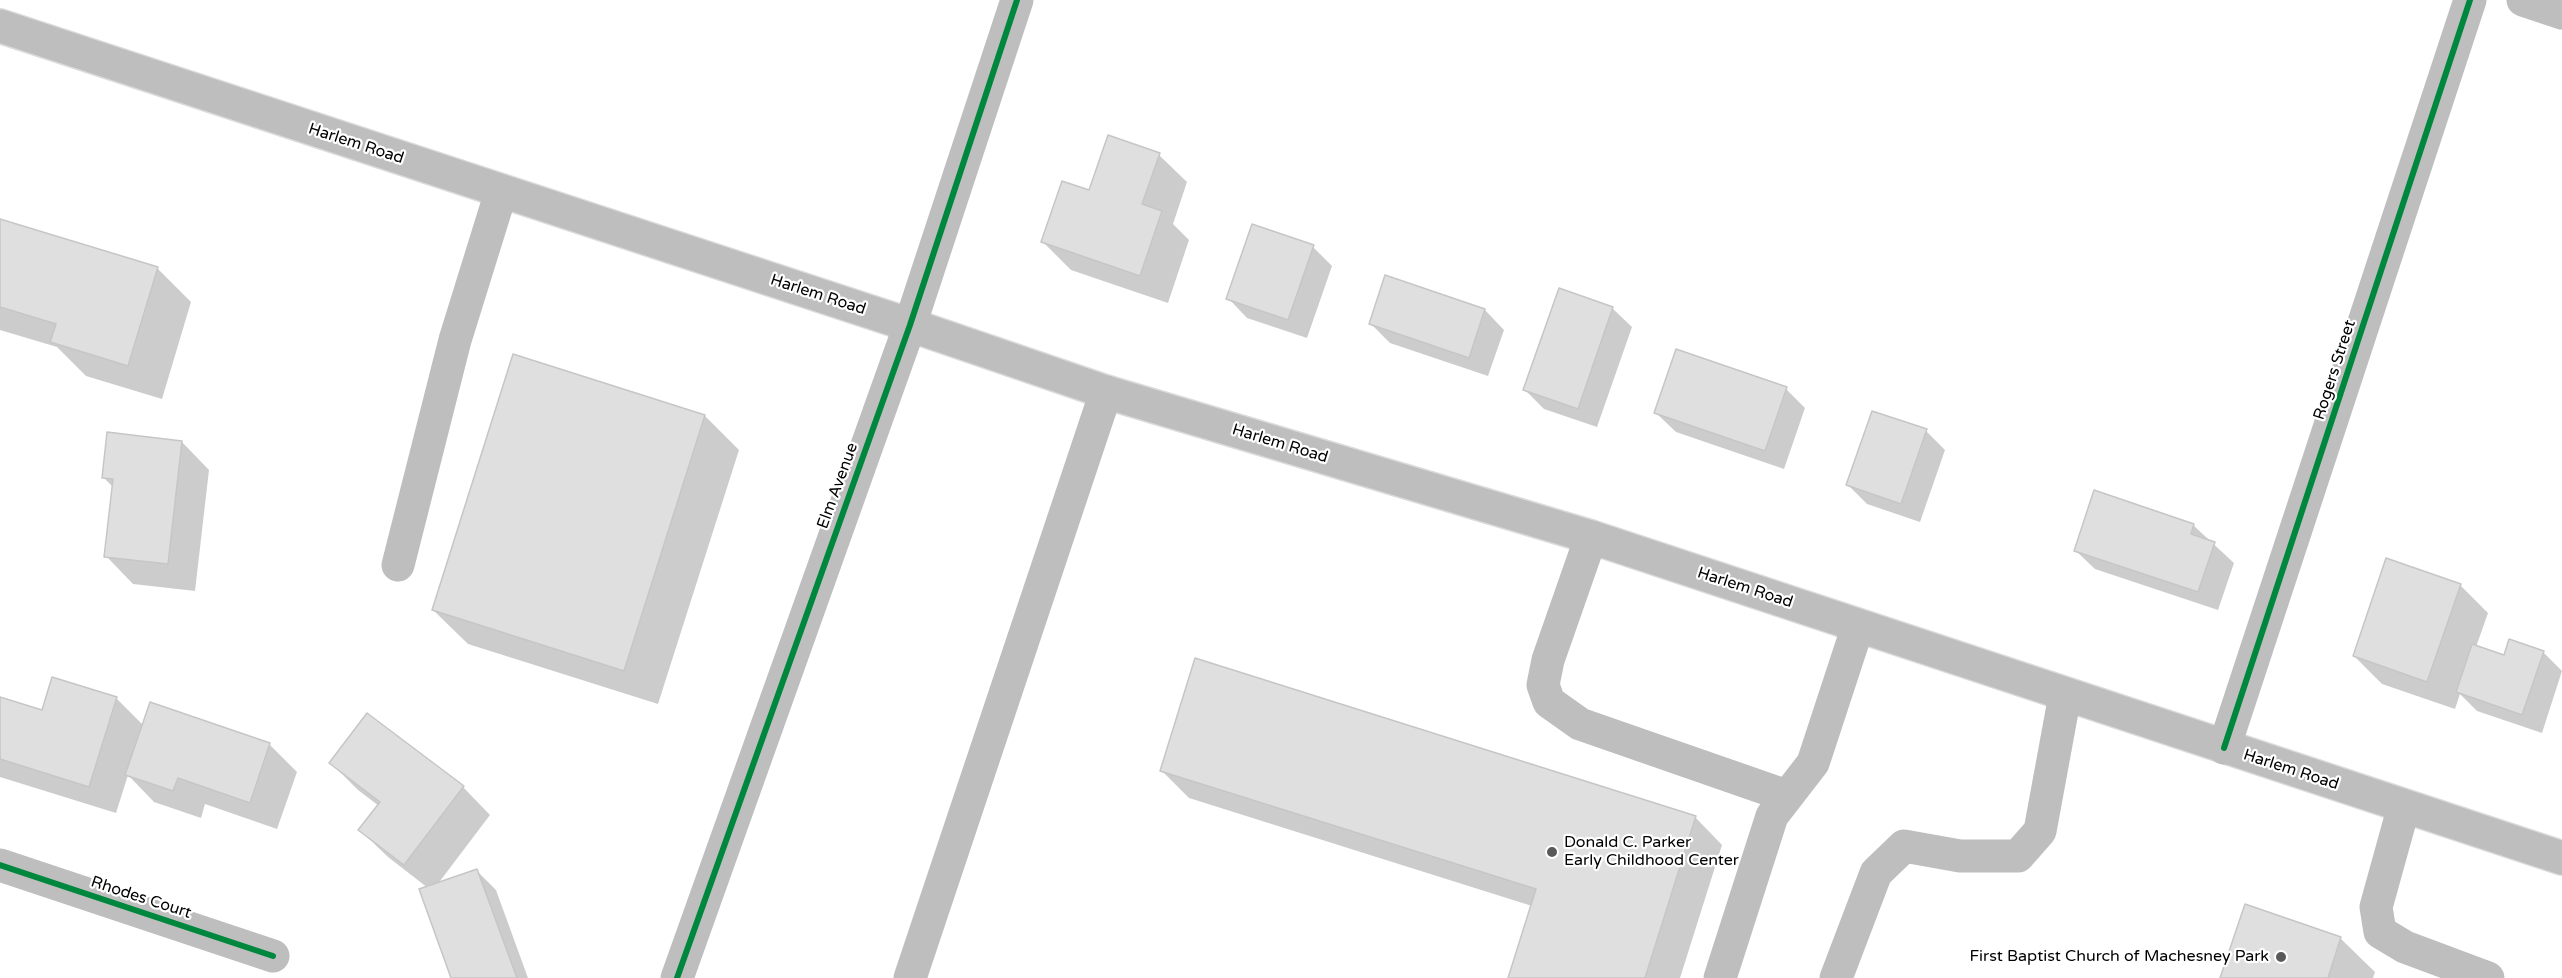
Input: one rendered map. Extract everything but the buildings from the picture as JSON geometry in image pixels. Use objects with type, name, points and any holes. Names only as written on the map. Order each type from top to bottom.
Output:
[{"type":"main road","name":"Elm Avenue","points":[[677,978],[910,325],[1017,0]]},
{"type":"main road","name":"Rogers Street","points":[[2224,748],[2470,0]]},
{"type":"main road","points":[[2523,0],[2562,13]]},
{"type":"main road","name":"Harlem Road","points":[[0,26],[910,325],[1106,392],[1591,537],[2562,858]]},
{"type":"main road","points":[[398,565],[455,340],[501,192]]},
{"type":"main road","points":[[910,978],[1106,392]]},
{"type":"main road","points":[[1591,537],[1548,660],[1544,685],[1549,702],[1580,724],[1787,796]]},
{"type":"main road","points":[[1720,978],[1772,816],[1813,763],[1858,626]]},
{"type":"main road","points":[[1836,978],[1876,873],[1904,846],[1960,856],[2018,856],[2040,831],[2065,695]]},
{"type":"main road","points":[[2404,806],[2376,908],[2380,932],[2405,948],[2488,978]]},
{"type":"main road","name":"Rhodes Court","points":[[0,865],[273,956]]},
{"type":"cycle path","points":[[677,978],[910,325],[1017,0]]},
{"type":"cycle path","points":[[2224,748],[2470,0]]},
{"type":"cycle path","points":[[0,865],[273,956]]},
{"type":"place","name":"Donald C. Parker Early Childhood Center","points":[[1552,852]]},
{"type":"place","name":"First Baptist Church of Machesney Park","points":[[2281,957]]}]
